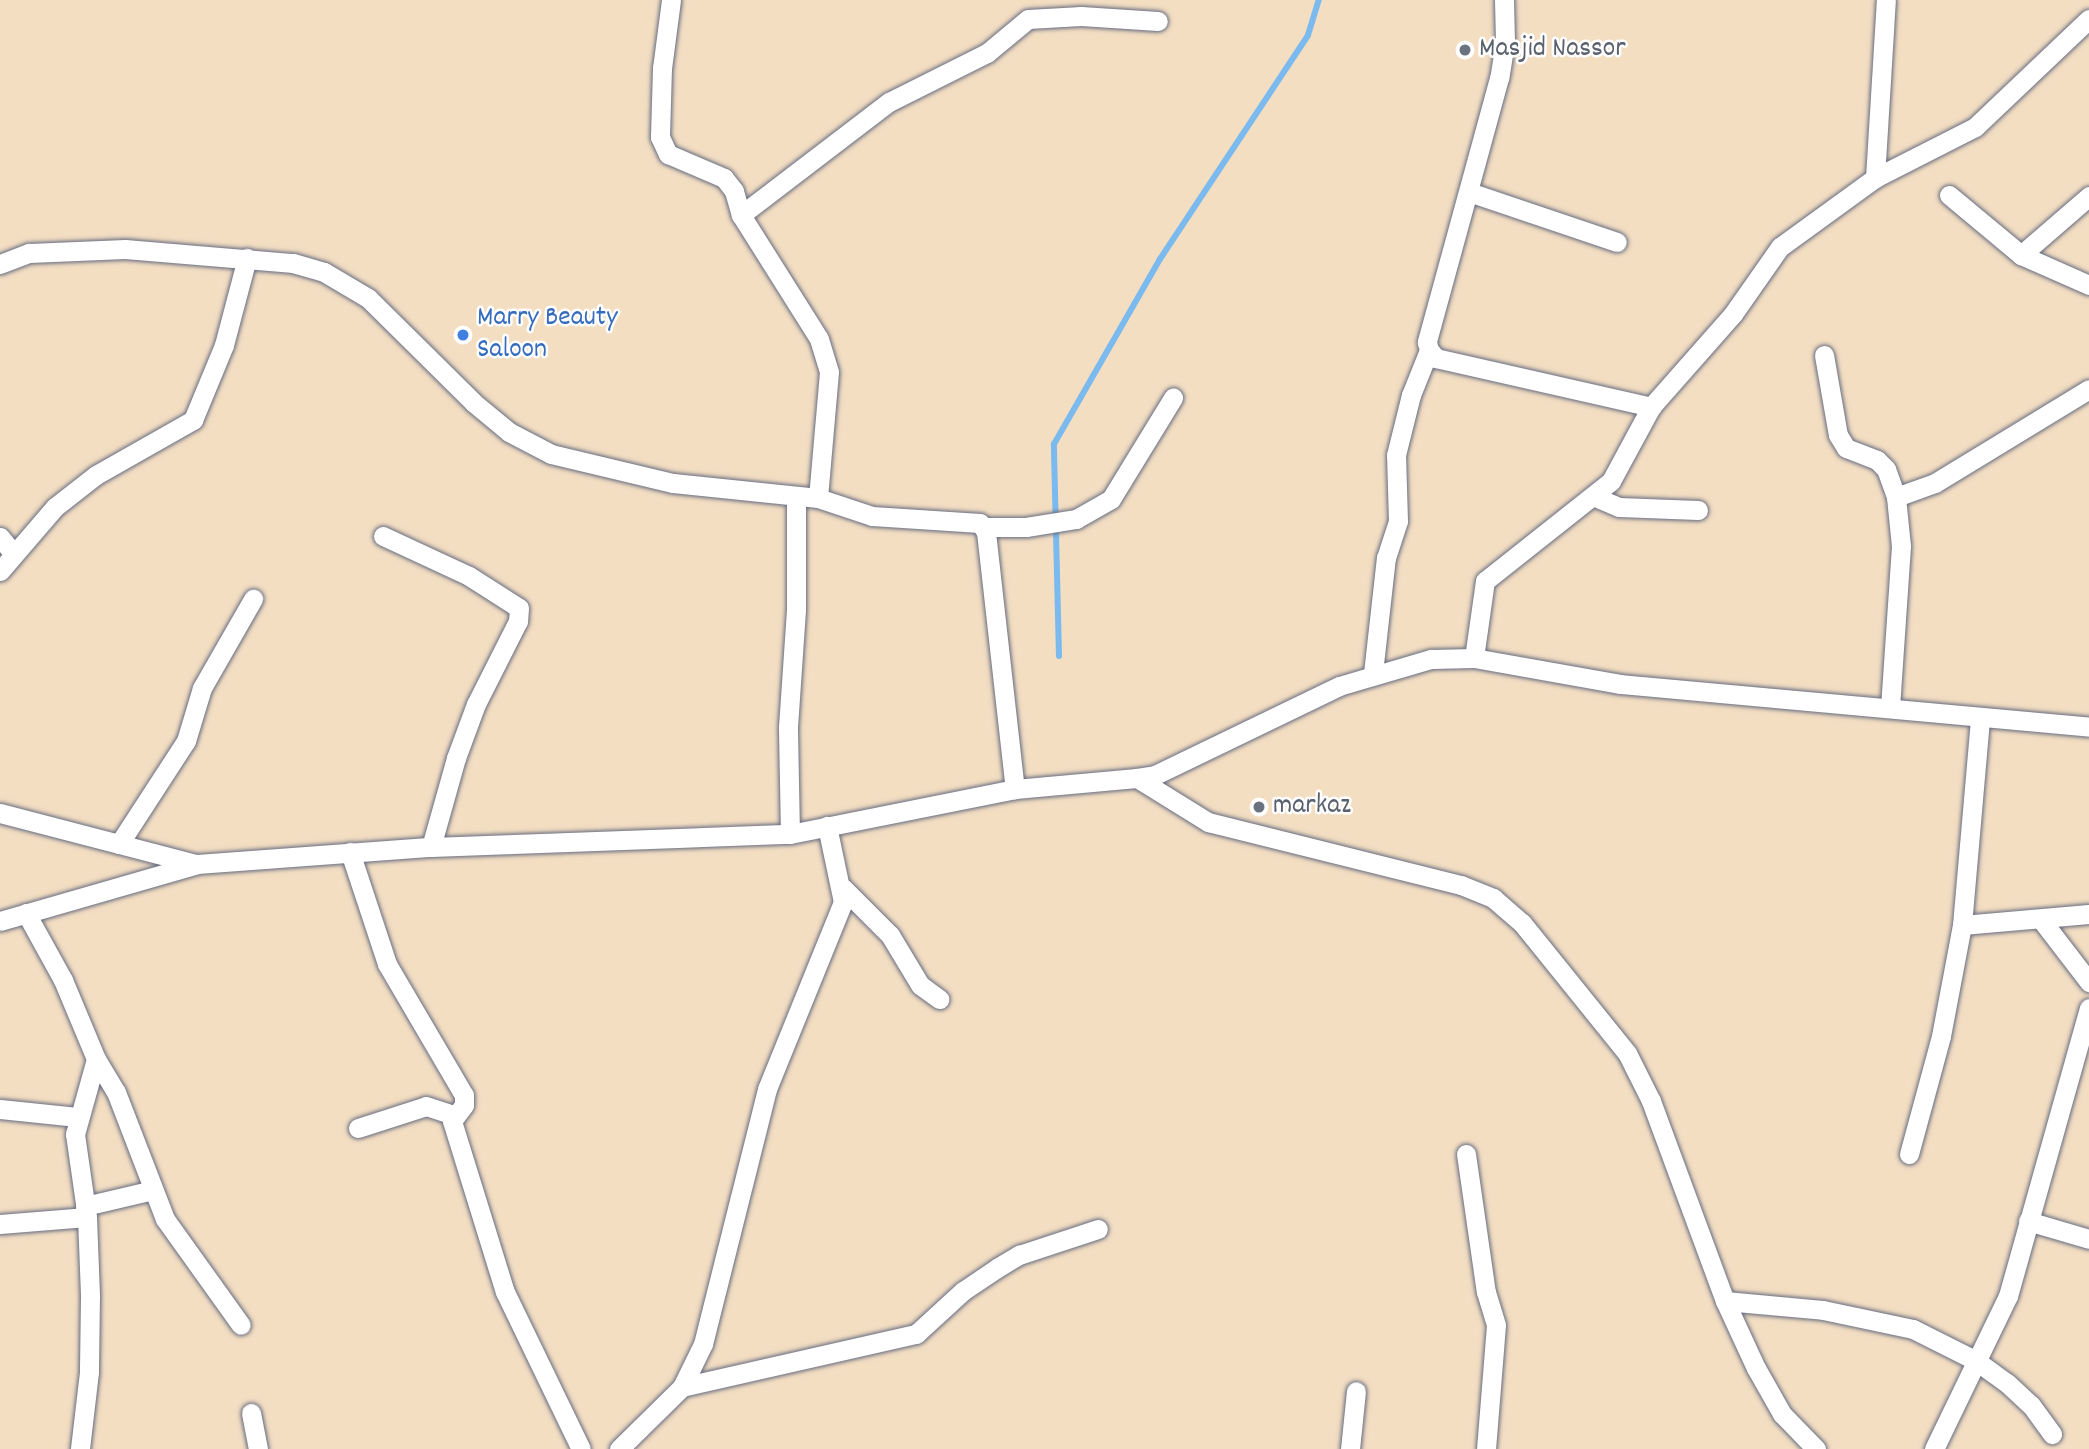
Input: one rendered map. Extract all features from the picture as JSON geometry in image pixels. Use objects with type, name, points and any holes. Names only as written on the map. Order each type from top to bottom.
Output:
[{"type":"street","points":[[671,0],[662,68],[660,137],[668,154],[724,178],[734,191],[741,215],[818,339],[829,372],[818,498]]},
{"type":"street","points":[[1504,0],[1505,42],[1499,78],[1427,342],[1429,350],[1436,358],[1651,407]]},
{"type":"street","points":[[1875,178],[1886,0]]},
{"type":"street","points":[[741,215],[889,102],[987,53],[1028,19],[1081,16],[1158,21]]},
{"type":"street","points":[[1474,658],[1485,581],[1611,481],[1651,407],[1733,314],[1764,264],[1780,247],[1875,178],[1975,127],[2089,19]]},
{"type":"street","points":[[1469,192],[1617,242]]},
{"type":"street","points":[[1949,195],[2021,256],[2089,285]]},
{"type":"street","points":[[2021,256],[2089,196]]},
{"type":"street","points":[[0,264],[29,253],[85,250],[293,262],[345,283],[368,298],[474,403],[509,432],[551,454],[673,483],[818,498],[872,516],[984,527],[1026,527],[1076,519],[1111,499],[1173,398]]},
{"type":"street","points":[[0,571],[48,513],[75,491],[193,420],[224,345],[247,258]]},
{"type":"street","points":[[1373,673],[1386,558],[1398,521],[1396,456],[1410,396],[1429,350]]},
{"type":"street","points":[[1824,355],[1838,435],[1854,454],[1866,454],[1886,469],[1896,496],[1901,547],[1891,708]]},
{"type":"street","points":[[1896,496],[1936,483],[2089,388]]},
{"type":"street","points":[[790,834],[788,727],[796,610],[796,496]]},
{"type":"street","points":[[1593,496],[1619,507],[1698,510]]},
{"type":"street","points":[[984,527],[1014,789]]},
{"type":"street","points":[[383,536],[469,576],[519,608],[518,621],[464,737],[431,847]]},
{"type":"street","points":[[0,537],[14,554]]},
{"type":"street","points":[[119,844],[186,741],[201,688],[253,599]]},
{"type":"street","points":[[0,921],[197,864],[431,847],[790,834],[1014,789],[1155,775],[1373,673],[1431,659],[1474,658],[1620,684],[2089,727]]},
{"type":"street","points":[[1909,1154],[1941,1036],[1962,925],[1980,719]]},
{"type":"street","points":[[1137,778],[1208,822],[1461,885],[1493,898],[1521,923],[1585,995],[1637,1071],[1725,1301],[1782,1414],[1816,1449]]},
{"type":"street","points":[[0,813],[197,864]]},
{"type":"street","points":[[619,1449],[682,1387],[703,1344],[767,1088],[843,902],[843,888],[827,826]]},
{"type":"street","points":[[349,852],[387,964],[464,1096],[464,1105],[454,1115],[454,1128],[505,1292],[581,1449]]},
{"type":"street","points":[[843,888],[890,935],[919,985],[939,999]]},
{"type":"street","points":[[26,913],[62,980],[96,1059],[116,1092],[153,1190],[189,1258],[241,1325]]},
{"type":"street","points":[[1962,925],[2043,922],[2089,914]]},
{"type":"street","points":[[2043,922],[2089,982]]},
{"type":"street","points":[[1934,1449],[2008,1297],[2089,1008]]},
{"type":"street","points":[[80,1449],[89,1372],[86,1211],[75,1134],[96,1059]]},
{"type":"street","points":[[358,1128],[426,1105],[454,1115]]},
{"type":"street","points":[[0,1108],[78,1117]]},
{"type":"street","points":[[1466,1154],[1486,1292],[1496,1325],[1486,1449]]},
{"type":"street","points":[[0,1224],[86,1211],[153,1190]]},
{"type":"street","points":[[2028,1221],[2089,1239]]},
{"type":"street","points":[[682,1387],[916,1334],[963,1291],[1008,1262],[1098,1229]]},
{"type":"street","points":[[1725,1301],[1771,1302],[1898,1324],[1975,1360],[2020,1394],[2052,1434]]},
{"type":"street","points":[[1350,1449],[1356,1391]]},
{"type":"street","points":[[251,1413],[258,1449]]},
{"type":"waterway","points":[[1059,656],[1054,444],[1160,259],[1308,35],[1319,0]]},
{"type":"place","name":"Masjid Nassor","points":[[1465,50]]},
{"type":"place","name":"Marry Beauty Saloon","points":[[463,335]]},
{"type":"place","name":"markaz","points":[[1259,807]]}]
